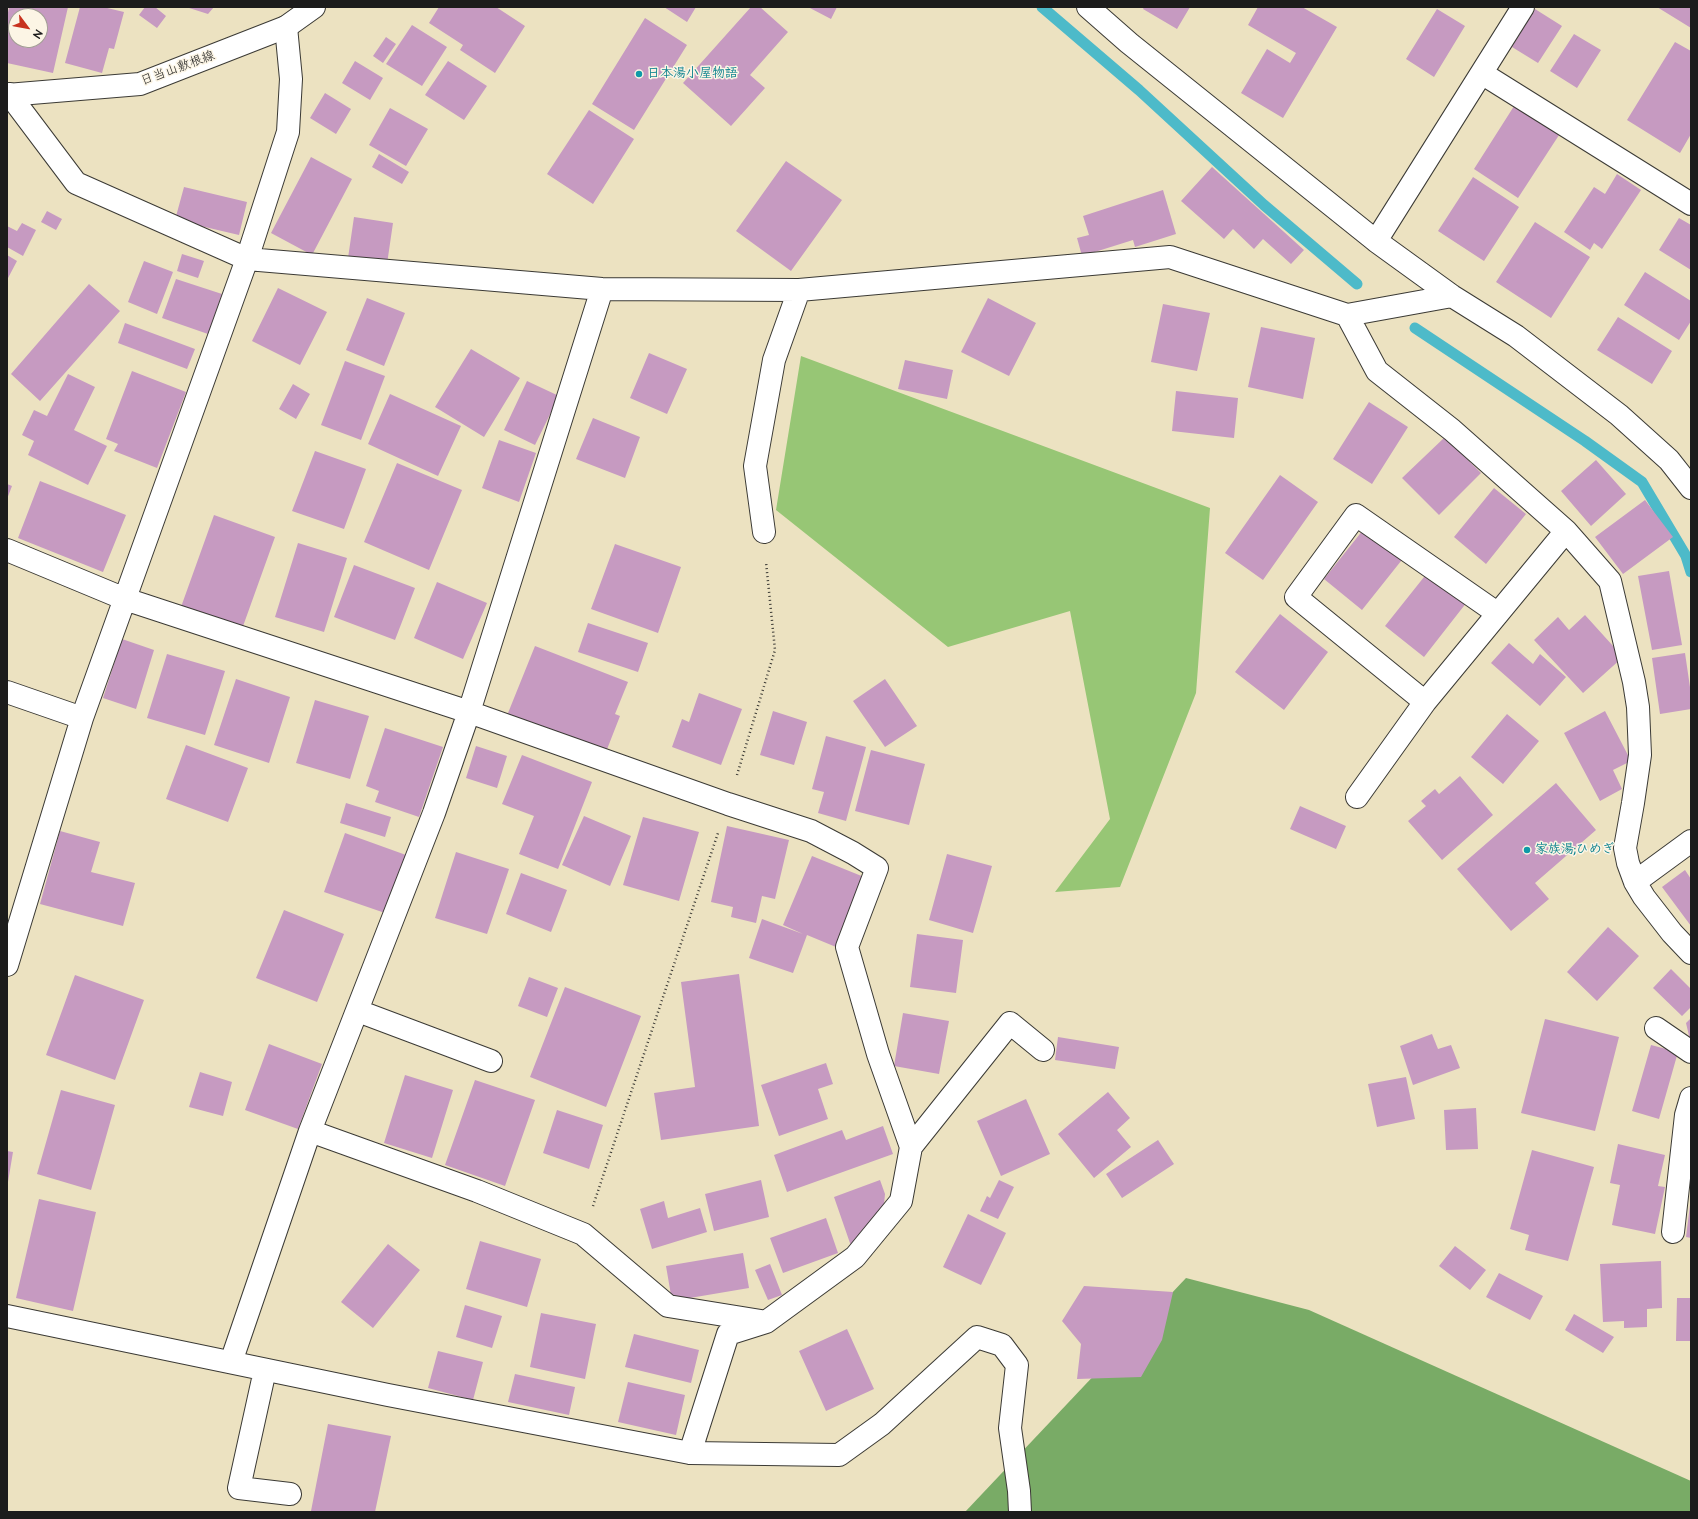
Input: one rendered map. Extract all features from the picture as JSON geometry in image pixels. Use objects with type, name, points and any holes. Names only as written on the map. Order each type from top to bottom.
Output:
[{"type":"street","name":"日当山敷根線","points":[[8,95],[140,84],[286,27],[314,7]]},
{"type":"street","points":[[1088,7],[1129,43],[1376,241],[1452,296],[1516,336],[1619,415],[1669,460],[1691,488]]},
{"type":"street","points":[[1376,241],[1524,7]]},
{"type":"street","points":[[7,965],[82,718],[247,259],[288,132],[291,79],[286,27]]},
{"type":"street","points":[[1483,74],[1691,204]]},
{"type":"street","points":[[8,95],[76,183],[247,259],[602,289],[799,290],[1170,257],[1347,315],[1452,296]]},
{"type":"street","points":[[231,1362],[310,1131],[434,813],[469,712],[602,289]]},
{"type":"street","points":[[764,532],[755,466],[774,360],[799,290]]},
{"type":"street","points":[[1347,315],[1376,371],[1452,430],[1566,531],[1610,581],[1634,682],[1638,707],[1640,755],[1634,803],[1625,848],[1628,863],[1635,882],[1658,916],[1691,953]]},
{"type":"street","points":[[1426,702],[1296,597],[1356,515],[1497,613]]},
{"type":"street","points":[[1357,797],[1426,702],[1497,613],[1566,531]]},
{"type":"street","points":[[7,550],[125,599],[469,712],[728,804],[811,831],[853,853],[877,868],[847,947],[878,1054],[911,1146]]},
{"type":"street","points":[[7,692],[82,718]]},
{"type":"street","points":[[1635,882],[1691,840]]},
{"type":"street","points":[[358,1011],[491,1061]]},
{"type":"street","points":[[690,1453],[728,1334],[766,1322],[855,1257],[900,1200],[911,1146],[1010,1023],[1043,1050]]},
{"type":"street","points":[[1656,1028],[1691,1052]]},
{"type":"street","points":[[1673,1232],[1686,1115],[1691,1098]]},
{"type":"street","points":[[310,1131],[477,1191],[583,1234],[668,1306],[766,1322]]},
{"type":"street","points":[[7,1316],[265,1370],[690,1453],[839,1456],[882,1424],[977,1337],[1002,1345],[1017,1365],[1010,1428],[1019,1491],[1020,1512]]},
{"type":"street","points":[[265,1370],[239,1488],[290,1494]]},
{"type":"path","points":[[583,1234],[728,804],[775,650],[764,532]]},
{"type":"green space","points":[[801,356],[1210,508],[1196,693],[1120,887],[1055,892],[1110,819],[1070,611],[948,647],[776,510]]},
{"type":"green space","points":[[1186,1278],[1309,1310],[1691,1481],[1691,1512],[965,1512]]},
{"type":"building","points":[[9,7],[68,7],[53,73],[7,63],[8,12],[8,48],[48,48],[48,8]]},
{"type":"building","points":[[80,7],[103,7],[124,12],[114,49],[109,48],[102,73],[65,63]]},
{"type":"building","points":[[145,7],[155,7],[166,16],[157,28],[139,15]]},
{"type":"building","points":[[186,7],[214,7],[208,14]]},
{"type":"building","points":[[439,7],[496,7],[525,26],[495,73],[460,50],[463,45],[429,23]]},
{"type":"building","points":[[664,7],[696,7],[687,22]]},
{"type":"building","points":[[751,7],[760,7],[788,32],[750,75],[765,88],[731,126],[683,83]]},
{"type":"building","points":[[808,7],[837,7],[831,19]]},
{"type":"building","points":[[1144,7],[1190,7],[1177,29],[1143,9]]},
{"type":"building","points":[[1258,7],[1302,7],[1337,27],[1283,118],[1241,93],[1267,49],[1290,63],[1296,53],[1248,25]]},
{"type":"building","points":[[1657,7],[1691,7],[1691,28]]},
{"type":"building","points":[[1437,9],[1465,26],[1434,77],[1406,59]]},
{"type":"building","points":[[1535,9],[1562,26],[1538,63],[1512,47]]},
{"type":"building","name":"日本湯小屋物語","points":[[645,18],[687,45],[634,130],[592,104]]},
{"type":"building","points":[[412,25],[447,47],[422,86],[386,64]]},
{"type":"building","points":[[1574,34],[1601,50],[1577,88],[1550,71]]},
{"type":"building","points":[[386,37],[396,44],[383,63],[373,56]]},
{"type":"building","points":[[1675,42],[1691,51],[1691,134],[1680,153],[1627,120]]},
{"type":"building","points":[[355,61],[383,78],[370,100],[342,83]]},
{"type":"building","points":[[448,61],[487,86],[464,120],[425,95]]},
{"type":"building","points":[[325,93],[351,109],[336,134],[310,118]]},
{"type":"building","points":[[1516,103],[1561,132],[1518,198],[1474,169]]},
{"type":"building","points":[[390,108],[428,129],[406,166],[369,145]]},
{"type":"building","points":[[589,110],[634,139],[593,204],[547,174]]},
{"type":"building","points":[[379,154],[409,172],[402,184],[372,167]]},
{"type":"building","points":[[311,157],[352,179],[312,255],[271,233]]},
{"type":"building","points":[[786,161],[842,200],[791,271],[736,231]]},
{"type":"building","points":[[1212,167],[1304,250],[1291,264],[1263,239],[1254,249],[1233,229],[1224,239],[1181,201]]},
{"type":"building","points":[[1617,174],[1641,190],[1602,249],[1594,243],[1590,250],[1564,232],[1594,187],[1605,194]]},
{"type":"building","points":[[1473,177],[1519,207],[1484,261],[1438,231]]},
{"type":"building","points":[[184,187],[247,202],[239,235],[175,220]]},
{"type":"building","points":[[1163,190],[1176,234],[1135,247],[1133,240],[1082,256],[1077,238],[1089,235],[1083,216]]},
{"type":"building","points":[[47,211],[62,219],[56,230],[41,222]]},
{"type":"building","points":[[354,217],[393,223],[387,264],[348,258]]},
{"type":"building","points":[[1679,218],[1691,225],[1691,270],[1659,250]]},
{"type":"building","points":[[1535,222],[1590,257],[1551,318],[1496,282]]},
{"type":"building","points":[[22,223],[36,230],[23,256],[7,247],[7,226],[17,231]]},
{"type":"building","points":[[182,254],[204,261],[198,278],[177,271]]},
{"type":"building","points":[[7,255],[17,261],[7,280]]},
{"type":"building","points":[[144,261],[173,272],[157,314],[128,302]]},
{"type":"building","points":[[1645,272],[1691,301],[1691,321],[1679,340],[1624,305]]},
{"type":"building","points":[[176,279],[222,294],[208,334],[162,318]]},
{"type":"building","points":[[89,284],[120,311],[40,401],[11,374]]},
{"type":"building","points":[[278,288],[327,312],[300,365],[252,341]]},
{"type":"building","points":[[367,298],[405,313],[384,366],[346,350]]},
{"type":"building","points":[[988,298],[1036,323],[1009,376],[961,352]]},
{"type":"building","points":[[1163,304],[1210,313],[1197,371],[1151,362]]},
{"type":"building","points":[[1618,317],[1672,351],[1652,384],[1597,350]]},
{"type":"building","points":[[125,323],[195,349],[187,369],[118,343]]},
{"type":"building","points":[[1261,327],[1315,338],[1303,399],[1248,387]]},
{"type":"building","points":[[471,349],[520,378],[484,437],[435,407]]},
{"type":"building","points":[[649,353],[687,369],[667,414],[630,398]]},
{"type":"building","points":[[905,360],[953,370],[947,399],[898,389]]},
{"type":"building","points":[[345,361],[385,376],[361,440],[321,425]]},
{"type":"building","points":[[132,371],[186,392],[157,468],[114,451],[118,444],[106,439]]},
{"type":"building","points":[[68,374],[95,387],[74,430],[107,446],[88,485],[28,455],[34,441],[22,435],[34,410],[47,416]]},
{"type":"building","points":[[527,381],[559,396],[535,445],[504,430]]},
{"type":"building","points":[[293,384],[310,394],[296,419],[279,409]]},
{"type":"building","points":[[1176,391],[1238,398],[1234,438],[1172,431]]},
{"type":"building","points":[[390,394],[461,426],[438,476],[368,444]]},
{"type":"building","points":[[1369,402],[1408,427],[1372,484],[1333,459]]},
{"type":"building","points":[[593,418],[640,437],[625,478],[576,459]]},
{"type":"building","points":[[1445,437],[1481,473],[1439,515],[1402,478]]},
{"type":"building","points":[[499,440],[536,453],[519,502],[482,488]]},
{"type":"building","points":[[315,451],[366,469],[344,529],[292,511]]},
{"type":"building","points":[[1596,460],[1626,494],[1591,526],[1561,491]]},
{"type":"building","points":[[397,463],[462,490],[429,570],[364,542]]},
{"type":"building","points":[[1280,475],[1318,502],[1263,580],[1225,553]]},
{"type":"building","points":[[40,481],[126,515],[103,572],[18,538]]},
{"type":"building","points":[[7,484],[12,486],[7,499]]},
{"type":"building","points":[[1494,488],[1526,514],[1486,564],[1454,537]]},
{"type":"building","points":[[1645,500],[1673,537],[1623,574],[1595,537]]},
{"type":"building","points":[[214,515],[275,537],[242,629],[181,607]]},
{"type":"building","points":[[1367,525],[1405,556],[1362,610],[1324,579]]},
{"type":"building","points":[[298,543],[347,558],[324,632],[275,617]]},
{"type":"building","points":[[615,544],[681,567],[658,633],[591,609]]},
{"type":"building","points":[[354,565],[415,588],[395,640],[334,617]]},
{"type":"building","points":[[1669,571],[1682,645],[1652,650],[1638,576]]},
{"type":"building","points":[[1428,572],[1467,602],[1424,657],[1385,626]]},
{"type":"building","points":[[437,582],[487,603],[463,659],[414,638]]},
{"type":"building","points":[[1280,614],[1328,652],[1284,710],[1235,672]]},
{"type":"building","points":[[1585,615],[1623,657],[1583,693],[1534,640],[1558,617],[1569,630]]},
{"type":"building","points":[[588,623],[648,643],[638,672],[578,652]]},
{"type":"building","points":[[122,639],[154,650],[136,709],[103,698]]},
{"type":"building","points":[[1509,643],[1533,664],[1540,654],[1566,677],[1540,706],[1491,663]]},
{"type":"building","points":[[535,646],[628,682],[615,714],[620,716],[604,757],[506,718]]},
{"type":"building","points":[[1685,653],[1691,694],[1691,709],[1660,714],[1652,658]]},
{"type":"building","points":[[167,654],[225,671],[205,735],[147,718]]},
{"type":"building","points":[[236,679],[290,697],[269,763],[214,745]]},
{"type":"building","points":[[885,679],[917,726],[885,747],[853,701]]},
{"type":"building","points":[[699,693],[742,709],[721,765],[672,747],[682,719],[689,722]]},
{"type":"building","points":[[315,700],[369,716],[350,779],[296,763]]},
{"type":"building","points":[[773,711],[807,722],[794,765],[760,755]]},
{"type":"building","points":[[1605,711],[1631,761],[1613,770],[1622,789],[1600,801],[1564,733]]},
{"type":"building","points":[[1507,714],[1539,741],[1503,784],[1471,757]]},
{"type":"building","points":[[385,728],[443,747],[419,817],[375,802],[379,791],[366,786]]},
{"type":"building","points":[[826,736],[866,747],[846,821],[818,813],[824,792],[812,789]]},
{"type":"building","points":[[186,745],[248,768],[228,822],[166,799]]},
{"type":"building","points":[[476,746],[507,756],[497,788],[466,778]]},
{"type":"building","points":[[871,750],[925,764],[909,825],[855,811]]},
{"type":"building","points":[[522,755],[592,782],[558,869],[519,854],[534,816],[502,804]]},
{"type":"building","points":[[1460,776],[1493,815],[1442,860],[1408,821],[1426,806],[1421,801],[1435,789],[1439,794]]},
{"type":"building","name":"家族湯;ひめぎ","points":[[1556,783],[1596,830],[1535,883],[1549,899],[1511,931],[1457,869]]},
{"type":"building","points":[[346,803],[391,817],[385,837],[340,823]]},
{"type":"building","points":[[1300,806],[1346,826],[1336,849],[1290,829]]},
{"type":"building","points":[[584,816],[631,836],[610,886],[562,865]]},
{"type":"building","points":[[643,817],[699,832],[679,901],[623,885]]},
{"type":"building","points":[[727,826],[789,840],[775,899],[762,896],[756,923],[731,917],[733,907],[711,902]]},
{"type":"building","points":[[60,831],[100,842],[91,872],[135,883],[123,926],[40,904]]},
{"type":"building","points":[[345,833],[406,855],[385,913],[324,892]]},
{"type":"building","points":[[456,852],[509,869],[487,934],[435,918]]},
{"type":"building","points":[[947,854],[992,866],[973,933],[929,920]]},
{"type":"building","points":[[812,856],[864,877],[836,947],[807,935],[793,973],[749,958],[762,919],[803,934],[783,925]]},
{"type":"building","points":[[1685,870],[1691,879],[1691,926],[1662,887]]},
{"type":"building","points":[[521,873],[567,890],[551,932],[506,914]]},
{"type":"building","points":[[284,910],[344,934],[317,1002],[256,978]]},
{"type":"building","points":[[1608,927],[1639,956],[1597,1001],[1567,972]]},
{"type":"building","points":[[917,934],[963,940],[956,993],[910,987]]},
{"type":"building","points":[[1671,969],[1691,989],[1691,1007],[1682,1016],[1653,988]]},
{"type":"building","points":[[739,974],[759,1126],[661,1140],[654,1093],[695,1087],[681,982]]},
{"type":"building","points":[[75,975],[144,1000],[115,1080],[46,1055]]},
{"type":"building","points":[[529,977],[558,988],[547,1017],[518,1006]]},
{"type":"building","points":[[565,987],[641,1016],[606,1107],[530,1077]]},
{"type":"building","points":[[903,1013],[949,1021],[939,1074],[894,1066]]},
{"type":"building","points":[[1691,1018],[1691,1039],[1690,1040],[1686,1023]]},
{"type":"building","points":[[1545,1019],[1619,1037],[1595,1131],[1521,1113]]},
{"type":"building","points":[[1432,1034],[1438,1049],[1451,1045],[1460,1068],[1413,1085],[1400,1046]]},
{"type":"building","points":[[1058,1037],[1119,1047],[1115,1069],[1055,1060]]},
{"type":"building","points":[[269,1044],[322,1064],[298,1129],[245,1110]]},
{"type":"building","points":[[1651,1045],[1678,1052],[1659,1119],[1632,1111]]},
{"type":"building","points":[[826,1063],[833,1084],[818,1089],[828,1119],[779,1136],[761,1085]]},
{"type":"building","points":[[200,1072],[232,1082],[223,1116],[189,1107]]},
{"type":"building","points":[[405,1075],[453,1090],[432,1158],[384,1143]]},
{"type":"building","points":[[1406,1077],[1415,1119],[1377,1127],[1368,1084]]},
{"type":"building","points":[[475,1080],[535,1100],[505,1186],[445,1165]]},
{"type":"building","points":[[61,1090],[115,1105],[91,1190],[37,1174]]},
{"type":"building","points":[[1108,1092],[1130,1118],[1117,1130],[1131,1147],[1094,1178],[1058,1134]]},
{"type":"building","points":[[1026,1099],[1050,1154],[1001,1176],[977,1121]]},
{"type":"building","points":[[1476,1108],[1478,1149],[1446,1150],[1444,1110]]},
{"type":"building","points":[[557,1110],[603,1125],[589,1169],[543,1153]]},
{"type":"building","points":[[883,1126],[893,1154],[787,1192],[774,1155],[842,1130],[846,1140]]},
{"type":"building","points":[[1158,1140],[1174,1164],[1122,1198],[1106,1174]]},
{"type":"building","points":[[1618,1144],[1665,1155],[1658,1186],[1665,1187],[1655,1234],[1612,1225],[1620,1185],[1610,1183]]},
{"type":"building","points":[[1532,1150],[1594,1167],[1568,1261],[1525,1250],[1529,1235],[1510,1229]]},
{"type":"building","points":[[7,1151],[13,1152],[8,1182],[7,1182]]},
{"type":"building","points":[[761,1180],[769,1217],[714,1231],[705,1194]]},
{"type":"building","points":[[880,1180],[885,1194],[883,1215],[851,1246],[834,1197]]},
{"type":"building","points":[[999,1180],[1014,1187],[998,1219],[980,1211],[987,1196],[990,1198]]},
{"type":"building","points":[[39,1199],[96,1212],[73,1311],[16,1298]]},
{"type":"building","points":[[664,1201],[668,1218],[700,1208],[707,1232],[652,1249],[640,1209]]},
{"type":"building","points":[[1691,1205],[1691,1238],[1686,1237]]},
{"type":"building","points":[[968,1214],[1006,1233],[981,1285],[943,1267]]},
{"type":"building","points":[[826,1218],[838,1253],[783,1273],[770,1238]]},
{"type":"building","points":[[480,1241],[541,1259],[527,1307],[466,1289]]},
{"type":"building","points":[[388,1244],[420,1270],[373,1328],[341,1302]]},
{"type":"building","points":[[1455,1246],[1486,1270],[1470,1290],[1439,1266]]},
{"type":"building","points":[[743,1253],[749,1288],[672,1301],[666,1266]]},
{"type":"building","points":[[1661,1261],[1662,1308],[1647,1309],[1647,1327],[1624,1328],[1624,1321],[1603,1322],[1600,1264]]},
{"type":"building","points":[[770,1264],[782,1295],[768,1300],[755,1270]]},
{"type":"building","points":[[1499,1273],[1543,1296],[1530,1320],[1486,1297]]},
{"type":"building","points":[[1084,1286],[1173,1292],[1162,1340],[1141,1377],[1077,1379],[1081,1344],[1062,1321]]},
{"type":"building","points":[[1677,1298],[1691,1298],[1691,1341],[1676,1341]]},
{"type":"building","points":[[465,1305],[502,1316],[492,1348],[456,1337]]},
{"type":"building","points":[[541,1313],[596,1324],[585,1379],[530,1367]]},
{"type":"building","points":[[1574,1314],[1614,1337],[1603,1353],[1565,1330]]},
{"type":"building","points":[[847,1329],[874,1389],[826,1411],[799,1351]]},
{"type":"building","points":[[634,1334],[699,1350],[691,1383],[625,1367]]},
{"type":"building","points":[[438,1351],[483,1362],[473,1400],[428,1388]]},
{"type":"building","points":[[515,1374],[575,1387],[569,1415],[508,1402]]},
{"type":"building","points":[[628,1382],[685,1395],[676,1435],[618,1422]]},
{"type":"building","points":[[328,1424],[391,1436],[375,1512],[311,1511]]},
{"type":"waterway","points":[[1042,7],[1139,90],[1264,205],[1357,284]]},
{"type":"waterway","points":[[1415,328],[1585,441],[1642,482],[1686,556],[1691,572]]},
{"type":"place","name":"日本湯小屋物語","points":[[639,74]]},
{"type":"place","name":"家族湯;ひめぎ","points":[[1527,850]]}]
